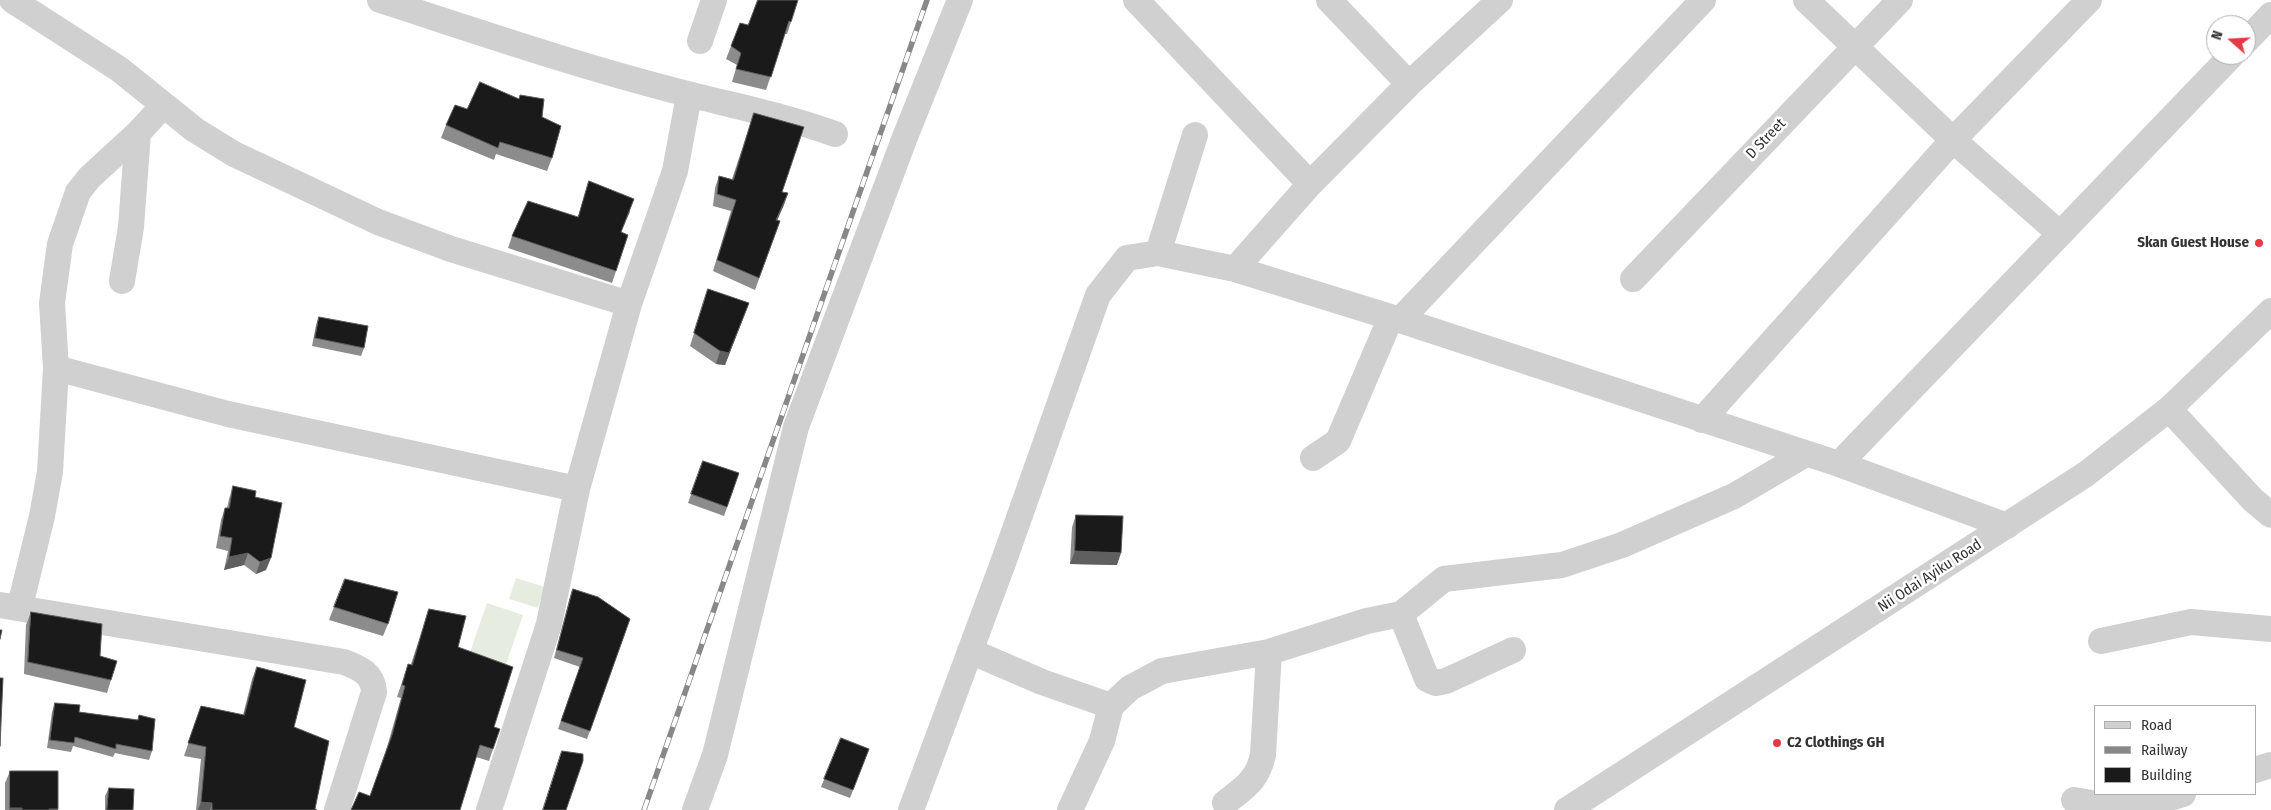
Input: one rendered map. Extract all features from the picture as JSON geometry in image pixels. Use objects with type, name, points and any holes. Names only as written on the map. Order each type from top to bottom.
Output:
[{"type":"street","points":[[12,0],[119,69],[195,130],[234,154],[378,222],[451,249],[629,304]]},
{"type":"street","points":[[380,0],[556,56],[689,95],[802,122],[835,134]]},
{"type":"street","points":[[700,41],[714,0]]},
{"type":"street","points":[[695,810],[715,754],[782,491],[796,427],[902,146],[960,0]]},
{"type":"street","points":[[1136,0],[1310,184]]},
{"type":"street","points":[[1329,0],[1408,84]]},
{"type":"street","points":[[1235,269],[1310,184],[1408,84],[1500,0]]},
{"type":"street","points":[[1312,458],[1338,441],[1396,318],[1703,0]]},
{"type":"street","points":[[1806,0],[1953,140],[2059,233]]},
{"type":"street","name":"D Street","points":[[1633,280],[1900,0]]},
{"type":"street","points":[[1702,420],[1953,140],[2089,0]]},
{"type":"street","points":[[2256,31],[2271,15]]},
{"type":"street","points":[[1839,464],[2222,65]]},
{"type":"street","points":[[489,810],[549,624],[577,489],[629,304],[675,171],[689,95]]},
{"type":"street","points":[[163,106],[138,134],[90,178],[78,192],[60,244],[52,302],[56,368],[47,490],[10,606],[344,662],[358,668],[369,675],[374,692],[337,810]]},
{"type":"street","points":[[122,280],[131,227],[138,134]]},
{"type":"street","points":[[1158,253],[1196,135]]},
{"type":"street","points":[[911,810],[1098,295],[1127,258],[1158,253],[1235,269],[1396,318],[1804,455],[1839,464],[2007,526]]},
{"type":"street","name":"Nii Odai Ayiku Road","points":[[1567,810],[2086,474],[2168,409],[2271,311]]},
{"type":"street","points":[[56,368],[228,414],[577,489]]},
{"type":"street","points":[[2168,409],[2253,500],[2271,515]]},
{"type":"street","points":[[1070,810],[1102,741],[1111,706],[1130,688],[1162,671],[1269,652],[1367,621],[1401,614],[1444,579],[1562,565],[1622,545],[1734,496],[1804,455]]},
{"type":"street","points":[[1401,614],[1427,679],[1436,683],[1446,681],[1513,650]]},
{"type":"street","points":[[2101,641],[2191,622],[2271,629]]},
{"type":"street","points":[[970,651],[1042,682],[1111,706]]},
{"type":"street","points":[[1225,803],[1253,781],[1259,770],[1263,755],[1269,652]]},
{"type":"street","points":[[2256,770],[2271,765]]},
{"type":"street","points":[[2074,800],[2121,808],[2150,804],[2180,795]]},
{"type":"shaded area","points":[[516,578],[545,587],[538,608],[509,599]]},
{"type":"shaded area","points":[[487,603],[523,615],[504,670],[468,658]]},
{"type":"building","points":[[758,0],[798,0],[791,22],[789,21],[771,77],[736,69],[741,53],[731,46],[740,23],[748,25]]},
{"type":"building","points":[[480,82],[519,99],[520,95],[544,99],[542,117],[561,126],[552,158],[500,142],[498,148],[446,125],[455,105],[467,109]]},
{"type":"building","points":[[754,113],[804,127],[782,192],[788,193],[776,220],[780,221],[759,278],[717,260],[736,200],[717,194],[719,176],[733,180]]},
{"type":"building","points":[[589,181],[634,199],[621,232],[628,235],[616,271],[512,236],[528,201],[578,217]]},
{"type":"building","points":[[708,289],[749,303],[729,353],[720,351],[694,333]]},
{"type":"building","points":[[319,317],[368,326],[364,348],[315,338]]},
{"type":"building","points":[[703,461],[739,473],[727,507],[691,494]]},
{"type":"building","points":[[233,486],[256,491],[255,497],[282,503],[271,558],[260,562],[248,553],[229,557],[232,538],[220,536],[225,508],[229,508]]},
{"type":"building","points":[[1076,515],[1123,516],[1121,553],[1075,551]]},
{"type":"building","points":[[345,579],[398,592],[388,624],[334,607]]},
{"type":"building","points":[[573,589],[598,597],[630,619],[590,731],[561,721],[583,658],[557,650]]},
{"type":"building","points":[[429,609],[466,616],[458,647],[513,667],[494,727],[500,729],[493,749],[480,745],[460,810],[351,810],[359,792],[370,796],[392,735],[405,686],[402,685],[408,664],[412,665]]},
{"type":"building","points":[[31,612],[102,624],[100,656],[117,661],[111,680],[28,662]]},
{"type":"building","points":[[257,667],[306,680],[294,727],[329,741],[315,809],[317,810],[212,810],[212,803],[201,802],[206,747],[188,743],[201,706],[244,715]]},
{"type":"building","points":[[0,678],[3,678],[0,746]]},
{"type":"building","points":[[55,703],[80,705],[79,712],[138,720],[139,715],[155,719],[152,751],[116,744],[116,749],[75,737],[74,743],[50,740]]},
{"type":"building","points":[[841,738],[869,749],[853,790],[824,779]]},
{"type":"building","points":[[562,751],[583,754],[583,761],[566,810],[543,810]]},
{"type":"building","points":[[10,771],[58,771],[58,809],[22,810],[22,808],[10,808]]},
{"type":"building","points":[[109,788],[134,789],[133,810],[107,810]]},
{"type":"railway","points":[[644,810],[927,0]]},
{"type":"place","name":"Skan Guest House","points":[[2259,243]]},
{"type":"place","name":"C2 Clothings GH","points":[[1777,743]]}]
